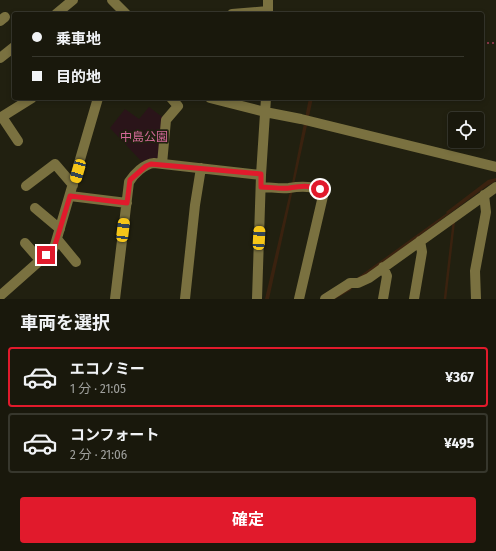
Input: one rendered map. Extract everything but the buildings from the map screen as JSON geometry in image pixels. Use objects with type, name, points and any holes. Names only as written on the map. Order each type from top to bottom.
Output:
[{"type":"street","points":[[58,12],[73,0]]},
{"type":"street","points":[[112,0],[124,12]]},
{"type":"street","points":[[268,0],[268,12]]},
{"type":"street","points":[[0,46],[12,48]]},
{"type":"street","points":[[0,58],[12,49]]},
{"type":"street","points":[[18,141],[1,118],[29,100]]},
{"type":"street","points":[[0,296],[53,249],[97,100]]},
{"type":"street","points":[[162,164],[166,120],[178,106],[173,100]]},
{"type":"street","points":[[218,100],[496,167]]},
{"type":"street","points":[[257,299],[261,174],[266,100]]},
{"type":"street","points":[[26,186],[55,164],[73,185]]},
{"type":"street","points":[[115,299],[129,182],[132,177],[148,164],[162,164],[261,174]]},
{"type":"street","points":[[185,299],[195,205],[201,168]]},
{"type":"street","points":[[261,187],[308,186],[320,189],[323,196],[299,299]]},
{"type":"street","points":[[325,299],[354,283],[369,278],[496,187]]},
{"type":"street","points":[[476,299],[475,271],[486,212],[484,195]]},
{"type":"street","points":[[70,196],[127,203]]},
{"type":"street","points":[[35,208],[58,234],[76,262]]},
{"type":"street","points":[[414,299],[422,252],[420,241]]},
{"type":"street","points":[[25,243],[40,260]]},
{"type":"street","points":[[383,267],[387,276],[383,299]]},
{"type":"path","points":[[484,43],[496,43]]},
{"type":"green space","name":"中島公園","points":[[149,107],[165,119],[160,160],[147,159],[143,163],[110,128],[125,109],[139,119]]},
{"type":"shaded area","points":[[309,100],[313,100],[269,299],[265,299],[292,183]]},
{"type":"shaded area","points":[[496,178],[496,181],[487,186],[358,281],[351,290],[335,299],[332,299],[348,288],[357,278],[447,213],[446,212],[488,180]]},
{"type":"waterway","points":[[445,299],[454,220]]},
{"type":"route","points":[[46,255],[55,245],[70,196],[127,203],[130,180],[148,164],[154,163],[261,174],[261,187],[289,188],[296,186],[308,186],[320,189]]}]
